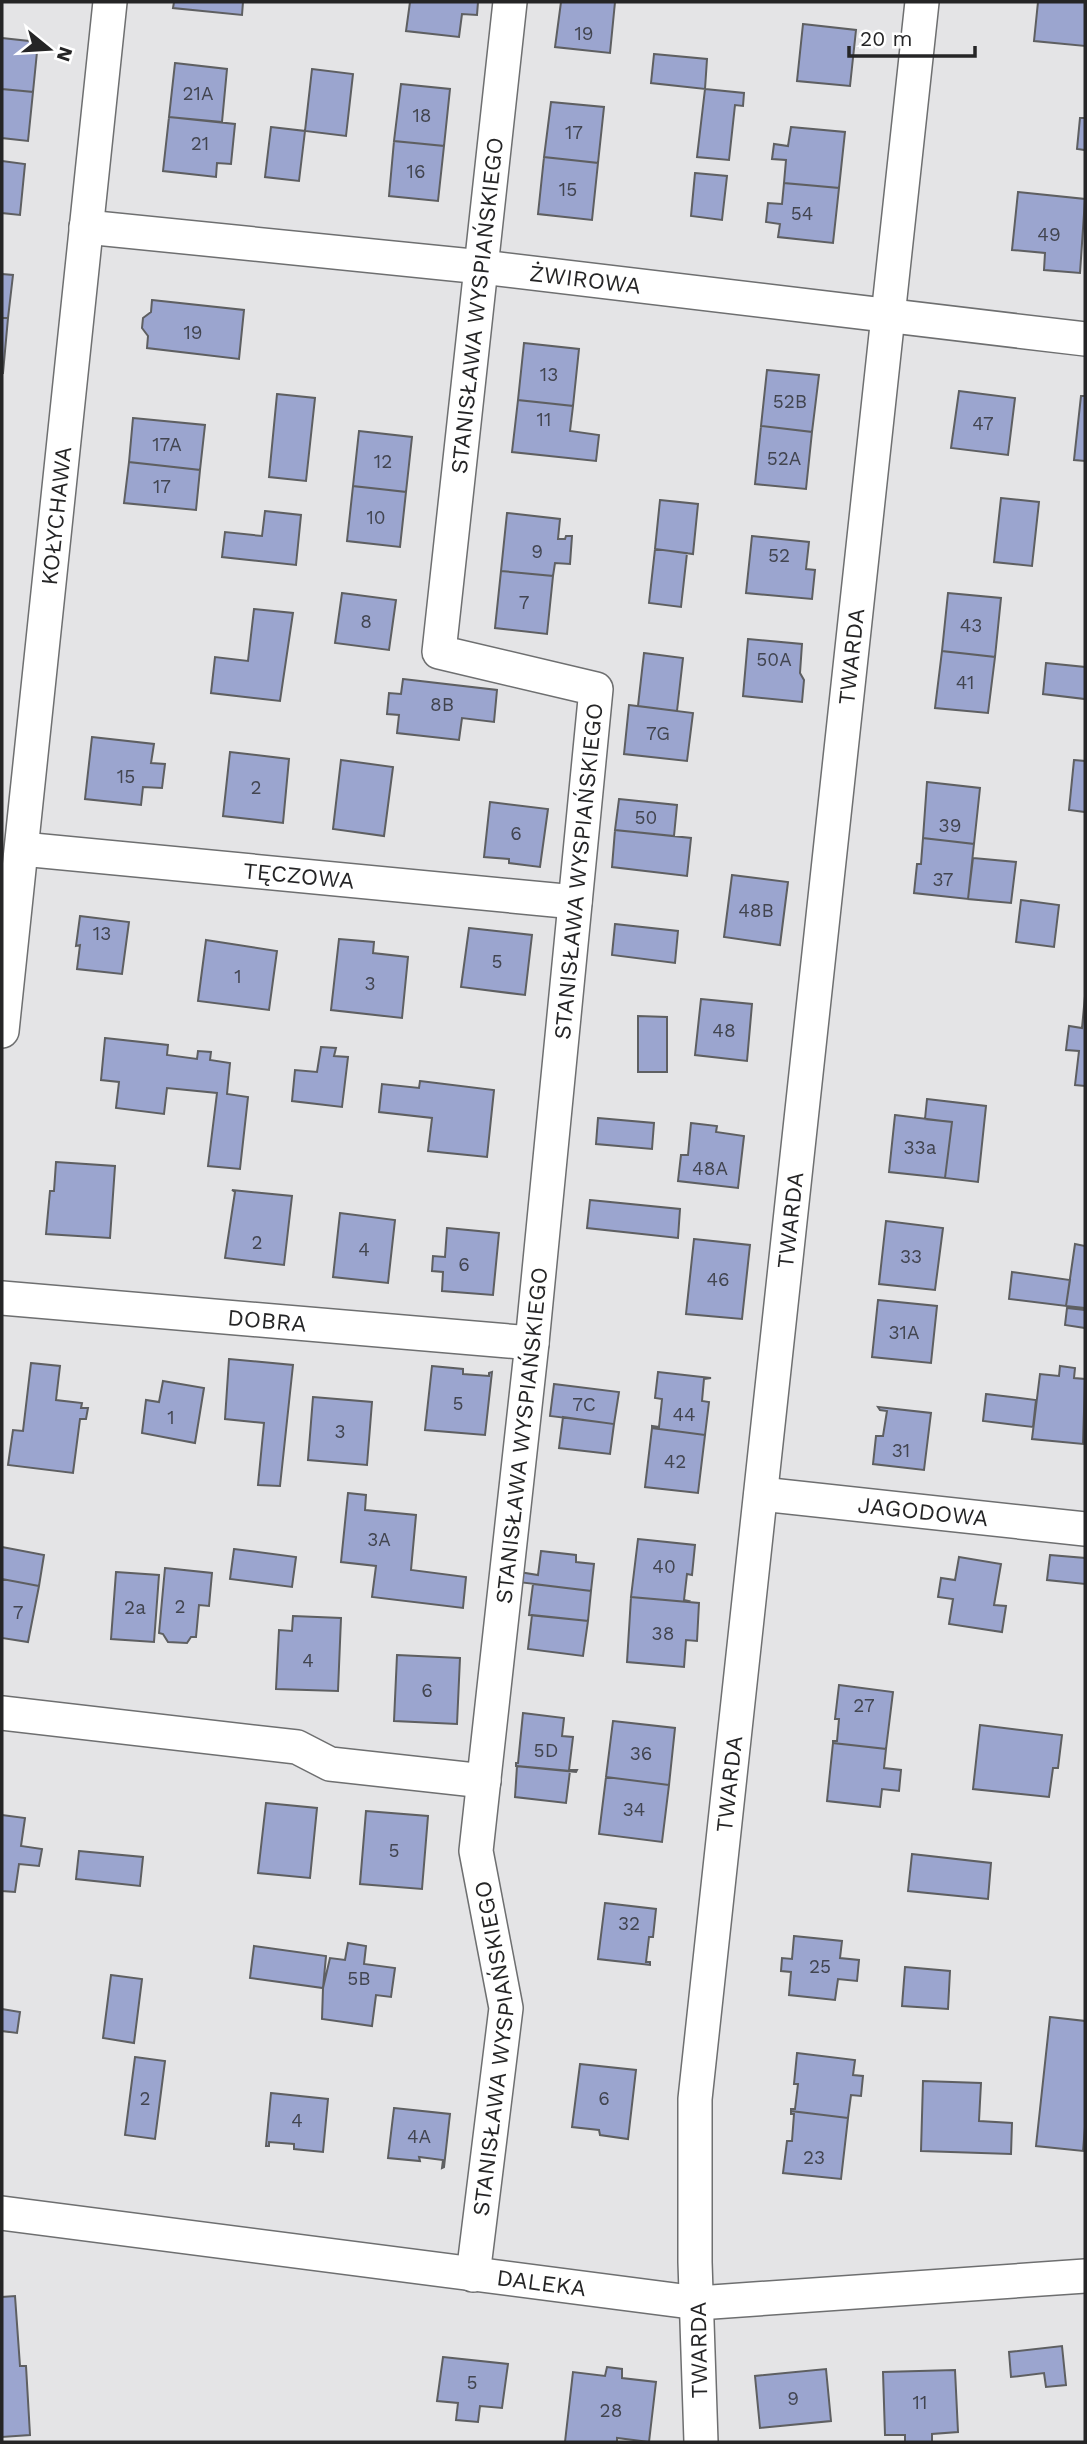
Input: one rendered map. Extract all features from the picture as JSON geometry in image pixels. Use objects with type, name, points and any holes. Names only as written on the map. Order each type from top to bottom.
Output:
[{"type":"street","name":"KOŁYCHAWA","points":[[2,1031],[110,2]]},
{"type":"street","name":"STANISŁAWA WYSPIAŃSKIEGO","points":[[474,2275],[506,2008],[476,1851],[532,1343],[596,689],[439,652],[510,2]]},
{"type":"street","name":"TWARDA","points":[[701,2442],[695,2262],[695,2099],[922,2]]},
{"type":"street","name":"ŻWIROWA","points":[[86,228],[481,267],[1085,339]]},
{"type":"street","name":"TĘCZOWA","points":[[22,849],[575,902]]},
{"type":"street","name":"DOBRA","points":[[2,1298],[532,1343]]},
{"type":"street","name":"JAGODOWA","points":[[761,1494],[1085,1529]]},
{"type":"street","points":[[2,1713],[297,1747],[330,1764],[484,1781]]},
{"type":"street","name":"DALEKA","points":[[2,2213],[698,2303],[1085,2276]]},
{"type":"building","points":[[174,2],[243,2],[242,15],[173,8]]},
{"type":"building","points":[[410,2],[478,2],[477,15],[462,14],[459,37],[406,31]]},
{"type":"building","points":[[561,2],[615,2],[610,53],[555,47]]},
{"type":"building","points":[[1038,2],[1085,2],[1085,46],[1034,41]]},
{"type":"building","points":[[803,24],[856,30],[850,86],[797,81]]},
{"type":"building","points":[[2,38],[38,42],[33,92],[2,89]]},
{"type":"building","points":[[654,54],[707,59],[705,89],[651,83]]},
{"type":"building","points":[[175,63],[227,69],[222,122],[169,117]]},
{"type":"building","points":[[312,69],[353,74],[346,136],[305,131]]},
{"type":"building","points":[[401,84],[450,89],[444,146],[394,141]]},
{"type":"building","points":[[2,89],[33,92],[28,141],[2,138]]},
{"type":"building","points":[[705,89],[744,93],[743,106],[735,105],[729,160],[697,157]]},
{"type":"building","points":[[551,102],[604,107],[598,163],[544,157]]},
{"type":"building","points":[[169,117],[235,124],[231,164],[217,163],[216,177],[163,171]]},
{"type":"building","points":[[1080,118],[1085,118],[1085,150],[1077,149]]},
{"type":"building","points":[[271,127],[305,131],[299,181],[265,177]]},
{"type":"building","points":[[791,127],[845,132],[839,188],[784,183],[786,160],[772,159],[774,144],[788,146]]},
{"type":"building","points":[[394,141],[444,146],[438,201],[389,196]]},
{"type":"building","points":[[544,157],[598,163],[592,220],[538,214]]},
{"type":"building","points":[[2,161],[25,164],[20,215],[2,213]]},
{"type":"building","points":[[695,173],[727,176],[722,220],[691,216]]},
{"type":"building","points":[[784,183],[839,188],[833,243],[778,237],[780,224],[766,222],[768,203],[782,204]]},
{"type":"building","points":[[1018,192],[1085,199],[1080,273],[1044,270],[1045,253],[1012,250]]},
{"type":"building","points":[[2,274],[13,275],[8,318],[2,318]]},
{"type":"building","points":[[152,300],[244,310],[239,359],[147,348],[148,336],[142,328],[143,318],[151,312]]},
{"type":"building","points":[[2,318],[8,318],[3,373],[2,373]]},
{"type":"building","points":[[524,343],[579,349],[573,406],[518,400]]},
{"type":"building","points":[[767,370],[819,375],[812,432],[761,426]]},
{"type":"building","points":[[959,391],[1015,398],[1008,455],[951,448]]},
{"type":"building","points":[[277,394],[315,398],[306,481],[269,477]]},
{"type":"building","points":[[1081,396],[1085,396],[1085,461],[1074,460]]},
{"type":"building","points":[[518,400],[573,406],[570,431],[599,435],[596,461],[512,452]]},
{"type":"building","points":[[133,418],[205,425],[200,470],[129,462]]},
{"type":"building","points":[[761,426],[812,432],[806,489],[755,484]]},
{"type":"building","points":[[359,431],[412,437],[406,492],[353,486]]},
{"type":"building","points":[[129,462],[200,470],[196,510],[124,503]]},
{"type":"building","points":[[353,486],[406,492],[400,547],[347,541]]},
{"type":"building","points":[[1001,498],[1039,502],[1032,566],[994,562]]},
{"type":"building","points":[[660,500],[698,504],[693,554],[655,549]]},
{"type":"building","points":[[265,511],[301,515],[296,565],[222,557],[225,532],[262,536]]},
{"type":"building","points":[[507,513],[560,519],[558,539],[572,536],[570,564],[555,563],[553,576],[501,571]]},
{"type":"building","points":[[752,536],[809,542],[806,569],[815,570],[812,599],[746,593]]},
{"type":"building","points":[[655,549],[687,553],[681,607],[649,603]]},
{"type":"building","points":[[501,571],[553,576],[547,634],[495,628]]},
{"type":"building","points":[[342,593],[396,600],[389,650],[335,643]]},
{"type":"building","points":[[948,593],[1001,598],[995,657],[942,651]]},
{"type":"building","points":[[254,609],[293,613],[280,701],[211,693],[215,657],[248,661]]},
{"type":"building","points":[[748,639],[802,644],[802,702],[743,696]]},
{"type":"building","points":[[942,651],[995,657],[988,713],[935,708]]},
{"type":"building","points":[[644,653],[683,658],[677,711],[638,706]]},
{"type":"building","points":[[1046,663],[1085,667],[1085,699],[1043,694]]},
{"type":"building","points":[[403,679],[497,690],[494,722],[462,718],[459,740],[397,733],[399,715],[387,714],[389,693],[401,694]]},
{"type":"building","points":[[629,705],[693,713],[687,761],[624,754]]},
{"type":"building","points":[[92,737],[154,744],[151,763],[165,764],[162,788],[143,787],[141,805],[85,799]]},
{"type":"building","points":[[230,752],[289,759],[283,823],[223,816]]},
{"type":"building","points":[[341,760],[393,767],[384,836],[333,829]]},
{"type":"building","points":[[1074,760],[1085,761],[1085,812],[1069,810]]},
{"type":"building","points":[[927,782],[980,788],[974,844],[923,838]]},
{"type":"building","points":[[619,799],[677,805],[674,836],[615,830]]},
{"type":"building","points":[[490,802],[548,809],[540,867],[509,863],[509,859],[484,857]]},
{"type":"building","points":[[615,830],[691,838],[687,876],[612,867]]},
{"type":"building","points":[[923,838],[974,844],[968,899],[914,893],[917,864],[921,864]]},
{"type":"building","points":[[973,858],[1016,862],[1011,903],[968,899]]},
{"type":"building","points":[[732,875],[788,882],[780,945],[724,937]]},
{"type":"building","points":[[1021,900],[1059,905],[1054,947],[1016,942]]},
{"type":"building","points":[[80,916],[129,922],[122,974],[77,969],[80,945],[76,946]]},
{"type":"building","points":[[615,924],[678,931],[675,963],[612,955]]},
{"type":"building","points":[[469,928],[532,935],[525,995],[461,987]]},
{"type":"building","points":[[339,939],[374,942],[373,953],[408,957],[402,1018],[331,1010]]},
{"type":"building","points":[[206,940],[277,951],[269,1010],[198,1001]]},
{"type":"building","points":[[1085,996],[1085,1086],[1075,1085],[1079,1051],[1066,1050],[1069,1026],[1082,1028]]},
{"type":"building","points":[[701,999],[752,1004],[747,1061],[695,1055]]},
{"type":"building","points":[[638,1016],[667,1017],[667,1072],[638,1072]]},
{"type":"building","points":[[105,1038],[168,1045],[167,1055],[197,1059],[198,1051],[211,1052],[210,1060],[230,1063],[227,1094],[248,1097],[240,1169],[208,1166],[217,1093],[167,1088],[164,1114],[116,1108],[119,1082],[101,1080]]},
{"type":"building","points":[[321,1047],[336,1048],[334,1056],[348,1057],[342,1107],[292,1101],[295,1070],[317,1072]]},
{"type":"building","points":[[420,1081],[494,1090],[487,1157],[428,1151],[432,1118],[379,1112],[382,1084],[419,1088]]},
{"type":"building","points":[[927,1099],[986,1106],[978,1182],[945,1178],[952,1122],[925,1119]]},
{"type":"building","points":[[895,1115],[952,1122],[945,1178],[889,1172]]},
{"type":"building","points":[[598,1118],[654,1123],[652,1149],[596,1144]]},
{"type":"building","points":[[691,1123],[717,1126],[716,1132],[744,1136],[738,1188],[678,1181],[681,1155],[688,1155]]},
{"type":"building","points":[[56,1162],[115,1166],[110,1238],[46,1234]]},
{"type":"building","points":[[232,1190],[292,1196],[284,1265],[225,1258],[235,1192]]},
{"type":"building","points":[[590,1200],[680,1209],[678,1238],[587,1228]]},
{"type":"building","points":[[340,1213],[395,1220],[388,1283],[333,1277]]},
{"type":"building","points":[[886,1221],[943,1228],[935,1290],[879,1284]]},
{"type":"building","points":[[447,1228],[499,1233],[493,1295],[442,1291],[443,1272],[432,1271],[433,1256],[445,1257]]},
{"type":"building","points":[[694,1239],[750,1245],[742,1319],[686,1314]]},
{"type":"building","points":[[1075,1244],[1085,1246],[1085,1308],[1066,1306]]},
{"type":"building","points":[[1012,1272],[1070,1280],[1066,1306],[1009,1299]]},
{"type":"building","points":[[878,1300],[937,1306],[931,1363],[872,1357]]},
{"type":"building","points":[[1067,1308],[1085,1310],[1085,1328],[1065,1325]]},
{"type":"building","points":[[229,1359],[293,1365],[280,1486],[258,1485],[264,1423],[225,1419]]},
{"type":"building","points":[[31,1363],[60,1366],[56,1400],[82,1403],[81,1408],[88,1408],[86,1419],[80,1419],[73,1473],[8,1465],[13,1430],[23,1431]]},
{"type":"building","points":[[432,1366],[463,1369],[463,1374],[489,1376],[492,1372],[485,1435],[425,1430]]},
{"type":"building","points":[[1060,1366],[1075,1368],[1074,1378],[1085,1379],[1083,1444],[1032,1439],[1040,1374],[1059,1376]]},
{"type":"building","points":[[658,1372],[711,1378],[704,1379],[702,1401],[709,1402],[705,1435],[652,1428],[659,1427],[662,1399],[655,1398]]},
{"type":"building","points":[[163,1381],[204,1388],[195,1443],[142,1433],[146,1400],[159,1402]]},
{"type":"building","points":[[554,1384],[619,1392],[614,1424],[550,1416]]},
{"type":"building","points":[[986,1394],[1036,1400],[1033,1427],[983,1421]]},
{"type":"building","points":[[313,1397],[372,1402],[367,1465],[308,1460]]},
{"type":"building","points":[[878,1407],[931,1413],[924,1470],[873,1464],[876,1436],[883,1436],[887,1411]]},
{"type":"building","points":[[563,1417],[614,1424],[610,1454],[559,1448]]},
{"type":"building","points":[[652,1428],[705,1435],[698,1493],[645,1487]]},
{"type":"building","points":[[348,1493],[366,1495],[365,1510],[416,1515],[411,1570],[466,1577],[463,1608],[372,1597],[376,1566],[341,1562]]},
{"type":"building","points":[[638,1539],[695,1545],[692,1575],[687,1574],[684,1600],[688,1602],[631,1597]]},
{"type":"building","points":[[2,1547],[44,1555],[39,1586],[2,1579]]},
{"type":"building","points":[[234,1549],[296,1557],[292,1587],[230,1579]]},
{"type":"building","points":[[541,1551],[576,1555],[576,1562],[594,1564],[591,1591],[518,1582],[519,1572],[538,1575]]},
{"type":"building","points":[[1050,1555],[1085,1558],[1085,1584],[1047,1580]]},
{"type":"building","points":[[959,1557],[1001,1564],[994,1605],[1006,1606],[1002,1632],[949,1624],[953,1599],[938,1597],[941,1578],[955,1580]]},
{"type":"building","points":[[165,1568],[212,1573],[209,1606],[199,1605],[196,1637],[191,1637],[187,1643],[168,1642],[163,1634],[159,1633]]},
{"type":"building","points":[[116,1572],[159,1575],[154,1642],[111,1639]]},
{"type":"building","points":[[2,1579],[39,1586],[28,1642],[2,1638]]},
{"type":"building","points":[[533,1584],[591,1591],[588,1621],[529,1615]]},
{"type":"building","points":[[631,1597],[699,1603],[697,1641],[686,1640],[684,1667],[627,1662]]},
{"type":"building","points":[[532,1615],[588,1621],[583,1656],[528,1649]]},
{"type":"building","points":[[293,1616],[341,1618],[338,1691],[276,1689],[279,1630],[292,1631]]},
{"type":"building","points":[[397,1655],[460,1658],[457,1724],[394,1721]]},
{"type":"building","points":[[839,1685],[893,1692],[886,1749],[833,1743],[837,1741],[839,1719],[835,1719]]},
{"type":"building","points":[[523,1713],[564,1718],[562,1736],[573,1737],[569,1770],[577,1770],[576,1772],[516,1766]]},
{"type":"building","points":[[613,1721],[675,1728],[669,1785],[606,1777]]},
{"type":"building","points":[[980,1725],[1062,1735],[1058,1768],[1053,1768],[1049,1797],[973,1789]]},
{"type":"building","points":[[833,1743],[886,1749],[884,1768],[901,1770],[899,1791],[882,1789],[880,1807],[827,1801]]},
{"type":"building","points":[[517,1766],[570,1771],[566,1803],[515,1797]]},
{"type":"building","points":[[606,1777],[669,1785],[662,1842],[599,1834]]},
{"type":"building","points":[[266,1803],[317,1808],[310,1878],[258,1873]]},
{"type":"building","points":[[366,1811],[428,1816],[422,1889],[360,1884]]},
{"type":"building","points":[[2,1815],[25,1818],[21,1846],[42,1849],[39,1866],[19,1864],[15,1892],[2,1891]]},
{"type":"building","points":[[79,1851],[143,1857],[140,1886],[76,1879]]},
{"type":"building","points":[[912,1854],[991,1863],[988,1899],[908,1891]]},
{"type":"building","points":[[605,1903],[656,1909],[653,1937],[649,1937],[646,1962],[650,1962],[650,1965],[598,1959]]},
{"type":"building","points":[[794,1936],[842,1941],[840,1958],[859,1960],[857,1981],[838,1979],[835,2000],[789,1995],[791,1972],[781,1971],[782,1958],[792,1959]]},
{"type":"building","points":[[348,1943],[366,1946],[364,1964],[395,1968],[391,1997],[376,1995],[372,2026],[322,2019],[323,1988],[330,1958],[345,1960]]},
{"type":"building","points":[[254,1946],[326,1956],[323,1988],[250,1978]]},
{"type":"building","points":[[905,1967],[950,1971],[948,2009],[902,2006]]},
{"type":"building","points":[[111,1975],[142,1979],[134,2043],[103,2038]]},
{"type":"building","points":[[2,2009],[20,2012],[17,2033],[2,2031]]},
{"type":"building","points":[[1050,2017],[1085,2021],[1083,2151],[1036,2146]]},
{"type":"building","points":[[797,2053],[855,2060],[853,2075],[863,2076],[861,2096],[851,2095],[848,2118],[791,2111],[795,2109],[798,2084],[794,2084]]},
{"type":"building","points":[[135,2057],[165,2061],[155,2139],[125,2135]]},
{"type":"building","points":[[580,2064],[636,2070],[628,2139],[600,2135],[599,2130],[572,2127]]},
{"type":"building","points":[[923,2081],[981,2083],[979,2121],[1012,2123],[1011,2154],[921,2151]]},
{"type":"building","points":[[271,2093],[328,2099],[323,2152],[294,2149],[294,2144],[269,2142],[269,2146],[266,2146]]},
{"type":"building","points":[[394,2108],[450,2114],[444,2167],[442,2168],[443,2160],[419,2157],[420,2161],[388,2158]]},
{"type":"building","points":[[791,2111],[848,2118],[841,2179],[783,2173],[787,2141],[792,2141],[794,2114],[791,2114]]},
{"type":"building","points":[[15,2296],[20,2366],[26,2366],[30,2435],[2,2437],[2,2297]]},
{"type":"building","points":[[1062,2346],[1066,2385],[1046,2387],[1044,2373],[1011,2377],[1009,2352]]},
{"type":"building","points":[[443,2357],[508,2364],[502,2408],[480,2406],[478,2422],[456,2420],[458,2403],[437,2401]]},
{"type":"building","points":[[607,2367],[622,2369],[622,2378],[656,2382],[649,2442],[617,2438],[617,2442],[565,2442],[573,2372],[605,2376]]},
{"type":"building","points":[[826,2369],[831,2421],[760,2428],[755,2376]]},
{"type":"building","points":[[955,2370],[958,2432],[932,2434],[932,2442],[905,2442],[905,2435],[885,2435],[883,2372]]}]
